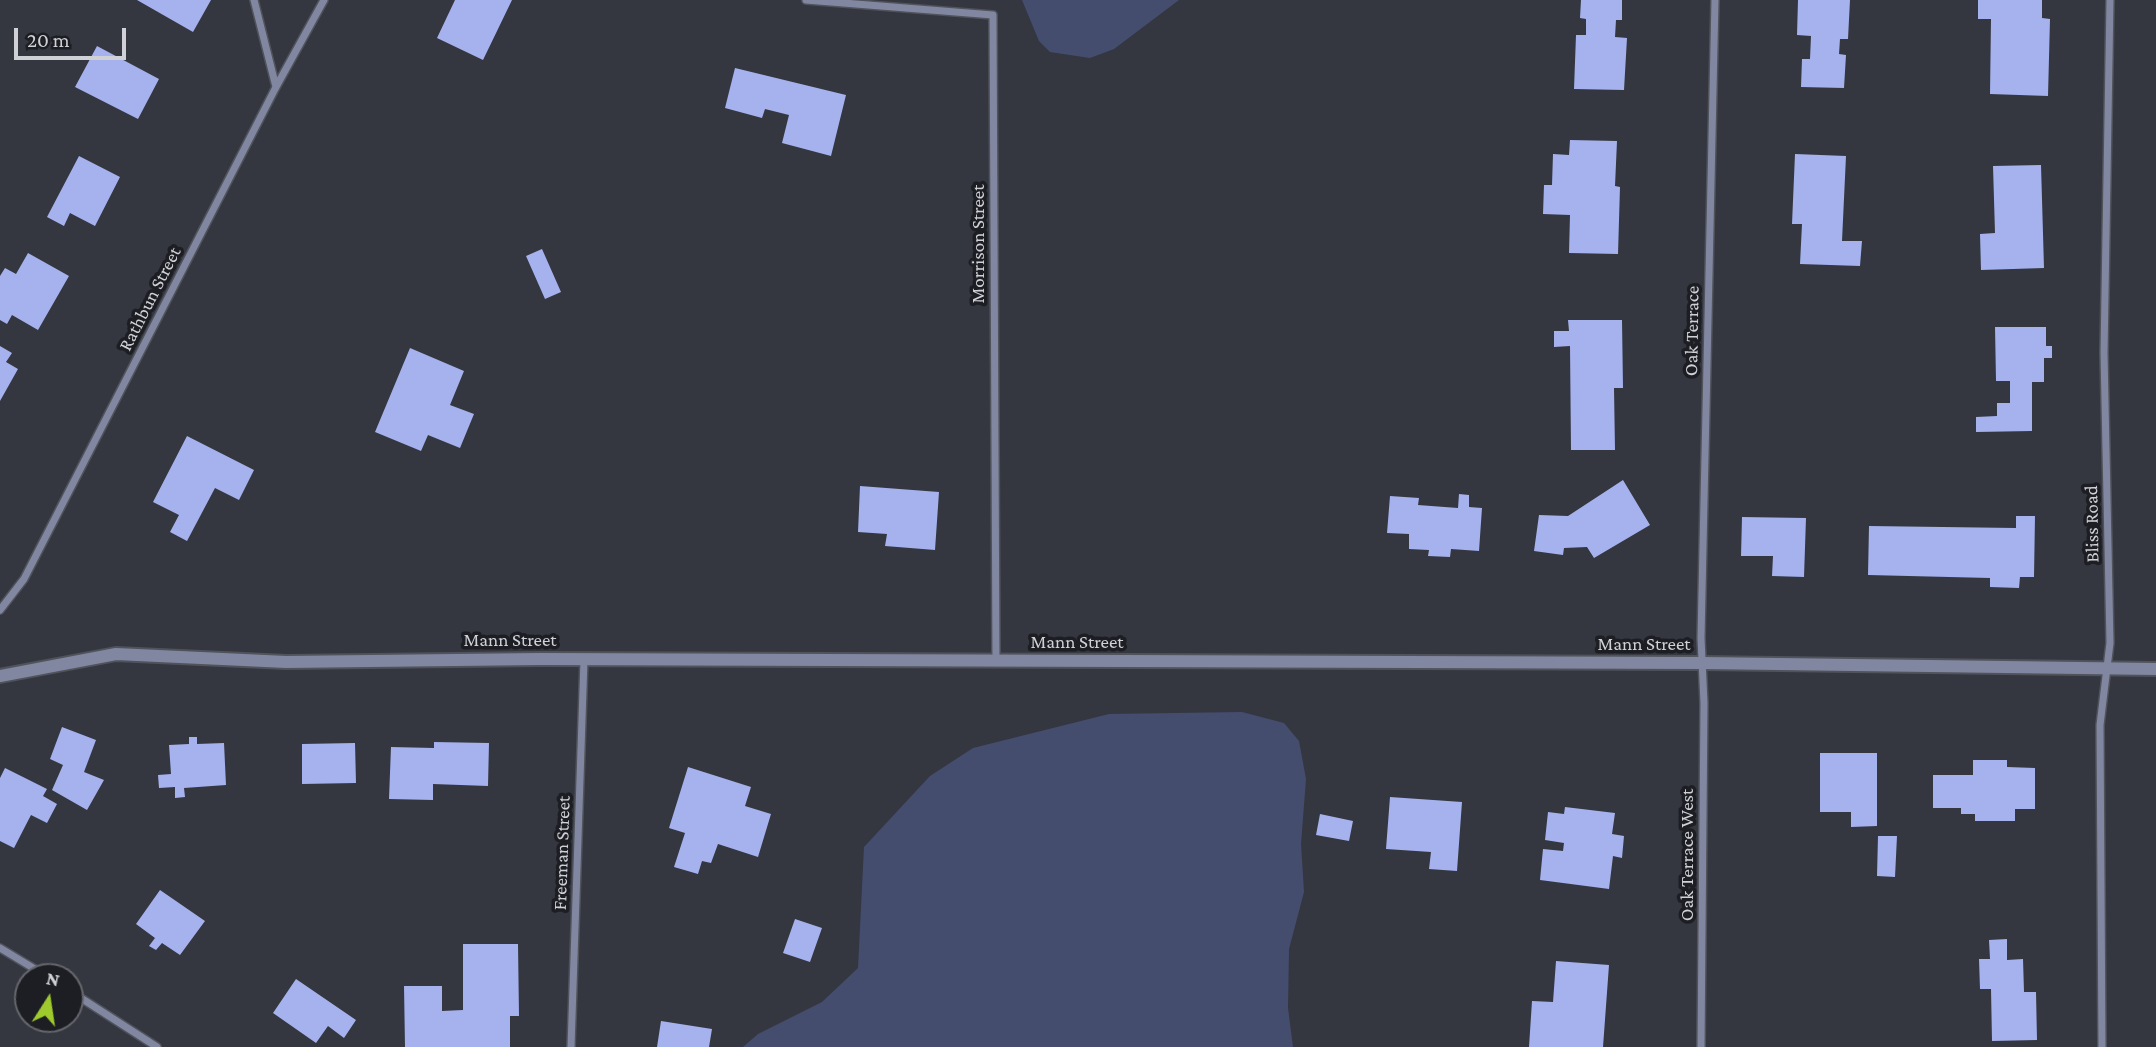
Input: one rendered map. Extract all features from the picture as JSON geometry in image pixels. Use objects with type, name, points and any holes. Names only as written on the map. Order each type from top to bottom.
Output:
[{"type":"street","points":[[254,0],[276,87]]},
{"type":"street","name":"Rathbun Street","points":[[0,610],[24,579],[276,87],[324,0]]},
{"type":"street","name":"Morrison Street","points":[[806,0],[993,15],[996,661]]},
{"type":"street","name":"Oak Terrace","points":[[1702,663],[1715,0]]},
{"type":"street","name":"Bliss Road","points":[[2102,1047],[2100,724],[2110,643],[2104,353],[2110,0]]},
{"type":"street","name":"Mann Street","points":[[0,676],[116,654],[286,662],[584,660],[1702,663],[2156,669]]},
{"type":"street","name":"Freeman Street","points":[[571,1047],[584,660]]},
{"type":"street","name":"Oak Terrace West","points":[[1701,1047],[1702,663]]},
{"type":"street","points":[[0,948],[25,963]]},
{"type":"street","points":[[84,1000],[157,1047]]},
{"type":"shaded area","points":[[1022,0],[1179,0],[1114,49],[1090,58],[1050,52],[1039,41]]},
{"type":"shaded area","points":[[1242,712],[1284,723],[1299,741],[1306,779],[1301,844],[1304,892],[1289,949],[1288,1008],[1293,1047],[743,1047],[758,1034],[822,1002],[858,968],[864,847],[930,776],[973,748],[1109,714]]},
{"type":"building","points":[[137,0],[211,0],[193,32]]},
{"type":"building","points":[[455,0],[512,0],[483,60],[437,38]]},
{"type":"building","points":[[1581,0],[1622,0],[1622,20],[1616,20],[1615,37],[1627,38],[1624,90],[1574,89],[1576,35],[1586,35],[1586,19],[1580,18]]},
{"type":"building","points":[[1798,0],[1850,0],[1848,39],[1840,39],[1839,54],[1846,55],[1844,88],[1801,87],[1802,59],[1810,59],[1811,36],[1797,35]]},
{"type":"building","points":[[1978,0],[2042,0],[2042,18],[2050,19],[2048,96],[1990,94],[1991,19],[1978,19]]},
{"type":"building","points":[[97,46],[159,79],[138,119],[75,87]]},
{"type":"building","points":[[735,68],[846,95],[831,156],[782,143],[789,115],[765,109],[762,118],[725,108]]},
{"type":"building","points":[[1570,140],[1617,141],[1615,186],[1620,187],[1618,254],[1569,253],[1570,215],[1543,214],[1544,185],[1552,185],[1553,154],[1569,155]]},
{"type":"building","points":[[1795,154],[1846,156],[1842,241],[1862,241],[1860,266],[1800,264],[1802,224],[1792,224]]},
{"type":"building","points":[[79,156],[120,177],[95,226],[70,213],[64,226],[47,217]]},
{"type":"building","points":[[2041,165],[2044,268],[1981,270],[1980,234],[1995,233],[1993,166]]},
{"type":"building","points":[[542,249],[561,292],[545,299],[526,256]]},
{"type":"building","points":[[28,253],[69,276],[38,330],[12,315],[7,324],[0,320],[0,276],[5,268],[16,274]]},
{"type":"building","points":[[1568,320],[1622,320],[1623,388],[1614,388],[1615,450],[1571,450],[1570,346],[1554,347],[1554,331],[1569,331]]},
{"type":"building","points":[[1995,327],[2046,327],[2046,346],[2052,346],[2052,358],[2044,358],[2044,382],[2032,382],[2032,431],[1976,432],[1976,417],[1997,416],[1997,403],[2010,403],[2010,381],[1996,381]]},
{"type":"building","points":[[0,346],[12,353],[6,362],[18,369],[0,401]]},
{"type":"building","points":[[410,348],[464,371],[450,405],[474,414],[460,448],[428,435],[421,451],[375,432]]},
{"type":"building","points":[[187,436],[254,470],[239,500],[215,488],[187,541],[170,532],[179,515],[153,502]]},
{"type":"building","points":[[1623,480],[1650,525],[1594,558],[1587,547],[1564,548],[1563,555],[1534,551],[1539,515],[1568,516]]},
{"type":"building","points":[[860,486],[939,492],[935,550],[885,546],[887,534],[858,532]]},
{"type":"building","points":[[1459,494],[1469,495],[1469,507],[1482,508],[1479,551],[1451,549],[1450,557],[1428,556],[1429,550],[1409,549],[1409,534],[1387,533],[1390,496],[1419,498],[1418,505],[1458,508]]},
{"type":"building","points":[[2016,516],[2035,516],[2034,577],[2020,577],[2019,588],[1990,587],[1990,578],[1868,575],[1869,526],[2016,528]]},
{"type":"building","points":[[1742,517],[1806,518],[1804,577],[1772,576],[1773,556],[1741,556]]},
{"type":"building","points":[[62,727],[96,740],[84,772],[104,780],[87,810],[52,790],[63,765],[50,759]]},
{"type":"building","points":[[189,737],[197,737],[197,744],[224,743],[226,785],[184,788],[185,797],[175,798],[175,787],[159,788],[158,775],[171,774],[169,745],[189,744]]},
{"type":"building","points":[[434,742],[489,743],[488,786],[433,784],[433,800],[389,799],[391,747],[434,748]]},
{"type":"building","points":[[355,743],[356,783],[302,784],[302,744]]},
{"type":"building","points":[[1820,753],[1877,753],[1877,826],[1851,827],[1851,812],[1820,812]]},
{"type":"building","points":[[1973,760],[2007,760],[2007,767],[2035,768],[2035,809],[2015,809],[2015,821],[1975,821],[1975,814],[1961,814],[1961,808],[1933,808],[1933,775],[1973,775]]},
{"type":"building","points":[[688,767],[751,787],[745,806],[771,814],[758,857],[718,844],[711,863],[702,861],[698,874],[674,867],[685,833],[669,828]]},
{"type":"building","points":[[5,768],[47,789],[43,796],[57,804],[47,823],[31,815],[14,848],[0,841],[0,778]]},
{"type":"building","points":[[1390,797],[1462,802],[1457,871],[1429,869],[1431,852],[1386,849]]},
{"type":"building","points":[[1565,807],[1615,813],[1612,834],[1624,836],[1622,858],[1613,856],[1609,889],[1540,880],[1543,849],[1563,851],[1564,843],[1545,840],[1548,812],[1564,814]]},
{"type":"building","points":[[1320,814],[1353,821],[1349,841],[1316,835]]},
{"type":"building","points":[[1878,836],[1897,836],[1895,877],[1877,876]]},
{"type":"building","points":[[160,890],[205,921],[180,955],[162,943],[156,950],[149,946],[155,938],[136,924]]},
{"type":"building","points":[[795,919],[822,928],[810,962],[783,953]]},
{"type":"building","points":[[2007,939],[2007,960],[2023,959],[2024,992],[2036,992],[2037,1040],[1992,1041],[1991,989],[1980,989],[1979,959],[1990,959],[1989,940]]},
{"type":"building","points":[[463,944],[518,944],[519,1016],[510,1016],[510,1047],[405,1047],[404,986],[442,986],[442,1011],[463,1010]]},
{"type":"building","points":[[1556,961],[1609,965],[1603,1047],[1529,1047],[1532,1001],[1553,1002]]},
{"type":"building","points":[[296,979],[356,1020],[344,1038],[328,1026],[316,1043],[273,1013]]},
{"type":"building","points":[[661,1021],[712,1029],[709,1047],[657,1047]]}]
